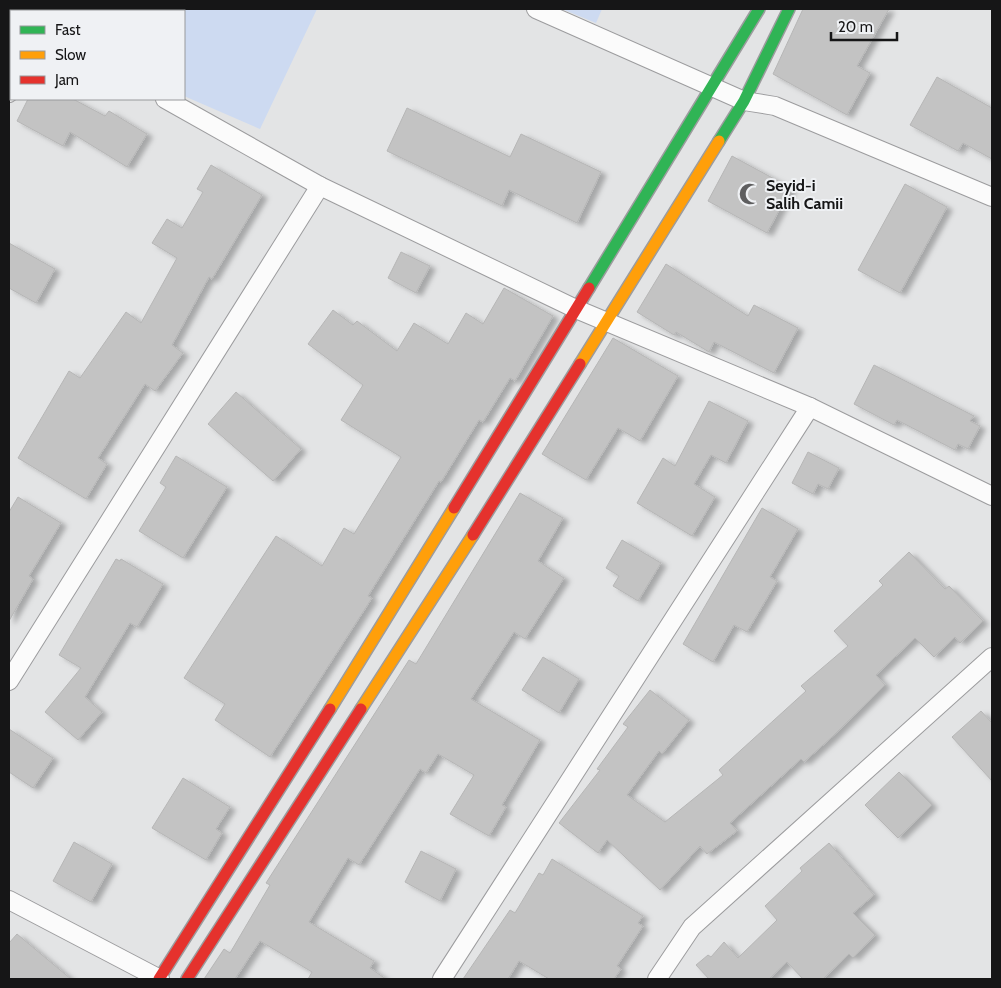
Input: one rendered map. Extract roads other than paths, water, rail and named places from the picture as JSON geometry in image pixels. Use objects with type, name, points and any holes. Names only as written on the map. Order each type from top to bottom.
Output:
[{"type":"street","points":[[536,9],[744,101],[774,106],[992,197]]},
{"type":"street","points":[[9,900],[159,979],[380,629],[760,9]]},
{"type":"street","points":[[187,979],[516,468],[608,321],[744,101],[789,9]]},
{"type":"street","points":[[168,100],[320,186],[576,309],[810,407],[992,496]]},
{"type":"street","points":[[9,681],[320,186]]},
{"type":"street","points":[[442,979],[810,407]]},
{"type":"street","points":[[657,979],[692,927],[992,657]]},
{"type":"place","name":"Seyid-i Salih Camii","points":[[750,194]]}]
